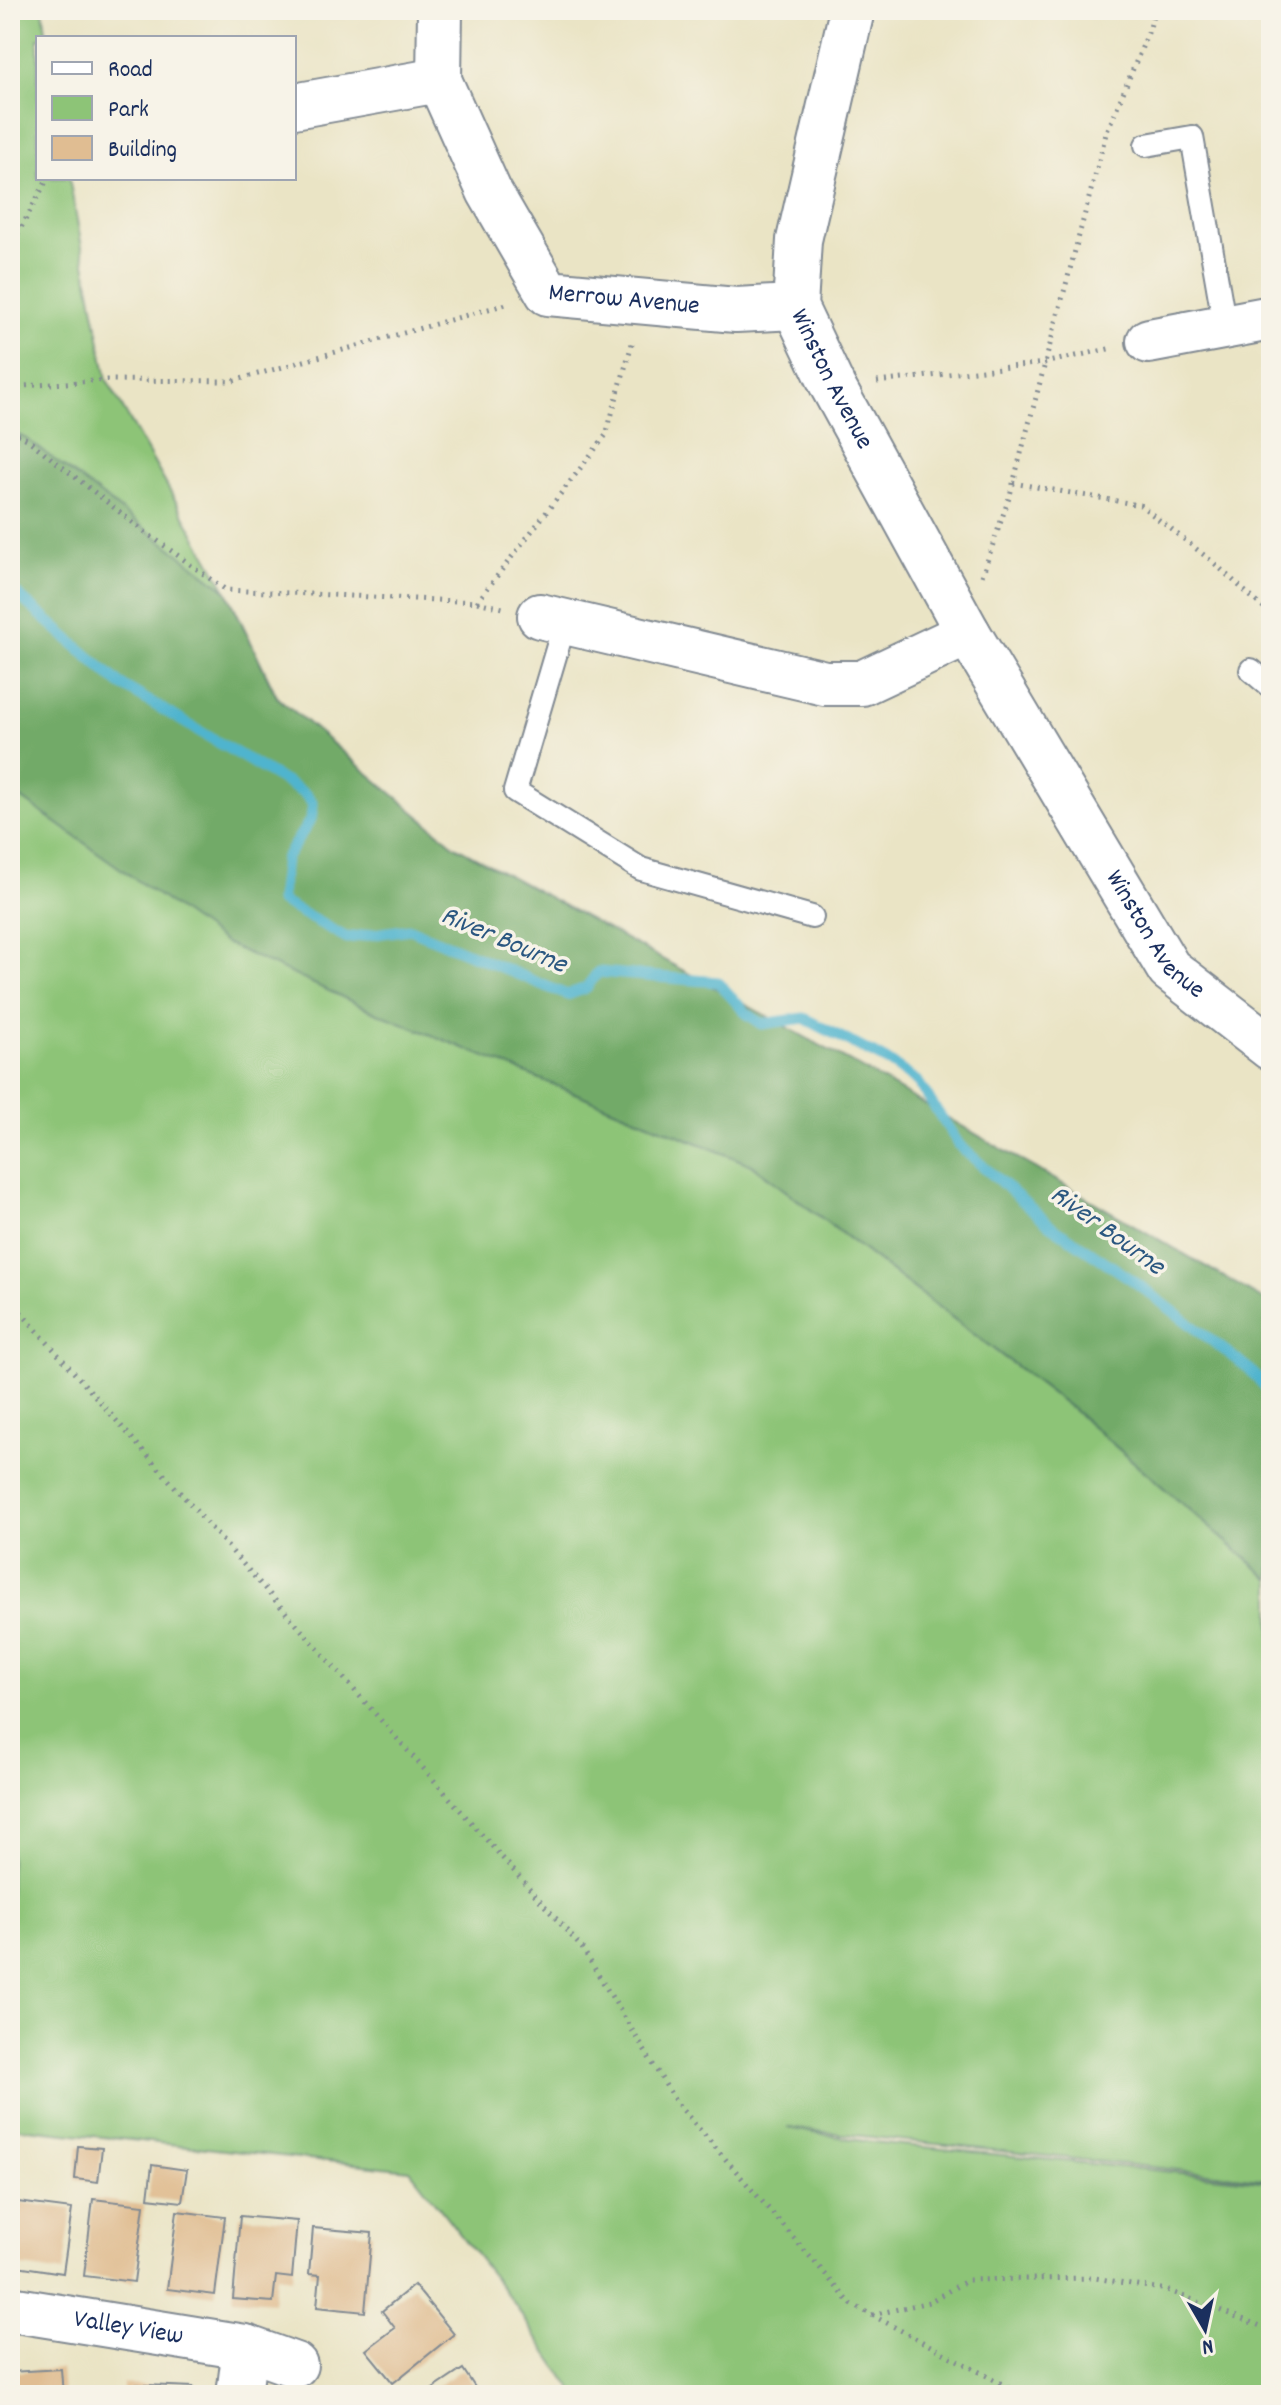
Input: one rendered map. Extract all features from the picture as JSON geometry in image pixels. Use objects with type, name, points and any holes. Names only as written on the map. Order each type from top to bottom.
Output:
[{"type":"street","name":"Merrow Avenue","points":[[440,10],[439,80],[489,191],[548,293],[736,310],[795,307]]},
{"type":"street","name":"Winston Avenue","points":[[852,10],[799,240],[795,307],[833,387],[966,630],[1169,969],[1266,1034]]},
{"type":"street","points":[[296,106],[439,80]]},
{"type":"street","points":[[1149,341],[1271,318]]},
{"type":"street","points":[[552,619],[825,683],[862,683],[966,630]]},
{"type":"street","name":"Valley View","points":[[10,2309],[245,2347],[295,2365]]},
{"type":"street","points":[[239,2395],[245,2347]]},
{"type":"lane","points":[[1146,145],[1192,137],[1225,327]]},
{"type":"lane","points":[[552,619],[515,791],[641,869],[812,917]]},
{"type":"lane","points":[[1251,670],[1271,687]]},
{"type":"path","points":[[966,630],[1013,483],[1106,134],[1150,28],[1154,10]]},
{"type":"path","points":[[10,248],[47,180]]},
{"type":"path","points":[[10,387],[107,380],[233,381],[548,293]]},
{"type":"path","points":[[10,431],[27,439],[141,529],[226,590],[477,602],[606,435],[638,326]]},
{"type":"path","points":[[833,387],[1044,363],[1149,341]]},
{"type":"path","points":[[1013,483],[1140,505],[1213,562],[1271,615]]},
{"type":"path","points":[[10,1300],[582,1948],[676,2102],[851,2304],[1023,2395]]},
{"type":"path","points":[[872,2315],[929,2302],[968,2280],[1095,2278],[1167,2290],[1271,2330]]},
{"type":"green space","points":[[10,10],[43,10],[47,36],[36,36],[36,180],[69,180],[107,380],[226,590],[277,697],[752,1165],[1071,1408],[1271,1580],[1271,2180],[787,2128],[864,2141],[1271,2182],[1271,2395],[576,2395],[512,2301],[410,2170],[10,2127]]},
{"type":"green space","points":[[10,431],[27,439],[226,590],[277,697],[455,846],[849,1061],[1271,1304],[1271,1580],[1071,1408],[752,1165],[370,1010],[225,943],[10,790]]},
{"type":"building","points":[[78,2146],[102,2148],[98,2182],[75,2179]]},
{"type":"building","points":[[152,2165],[187,2170],[182,2202],[148,2198]]},
{"type":"building","points":[[93,2199],[144,2205],[134,2282],[84,2276]]},
{"type":"building","points":[[10,2201],[72,2209],[63,2273],[10,2265]]},
{"type":"building","points":[[177,2211],[225,2217],[215,2295],[167,2289]]},
{"type":"building","points":[[240,2216],[297,2221],[292,2278],[276,2276],[273,2302],[233,2299]]},
{"type":"building","points":[[313,2228],[372,2233],[365,2312],[317,2307],[320,2275],[309,2274]]},
{"type":"building","points":[[414,2285],[454,2334],[393,2383],[366,2350],[395,2328],[382,2311]]},
{"type":"building","points":[[61,2369],[63,2395],[11,2395],[10,2372]]},
{"type":"building","points":[[463,2369],[480,2395],[424,2395]]},
{"type":"building","points":[[123,2384],[193,2387],[192,2395],[123,2395]]},
{"type":"waterway","name":"River Bourne","points":[[10,599],[18,595],[120,684],[305,794],[313,804],[311,819],[285,859],[280,901],[347,938],[410,929],[567,995],[586,988],[598,972],[718,982],[746,1013],[762,1024],[804,1018],[889,1062],[918,1082],[960,1146],[1050,1225],[1131,1279],[1249,1369],[1271,1393]]}]
